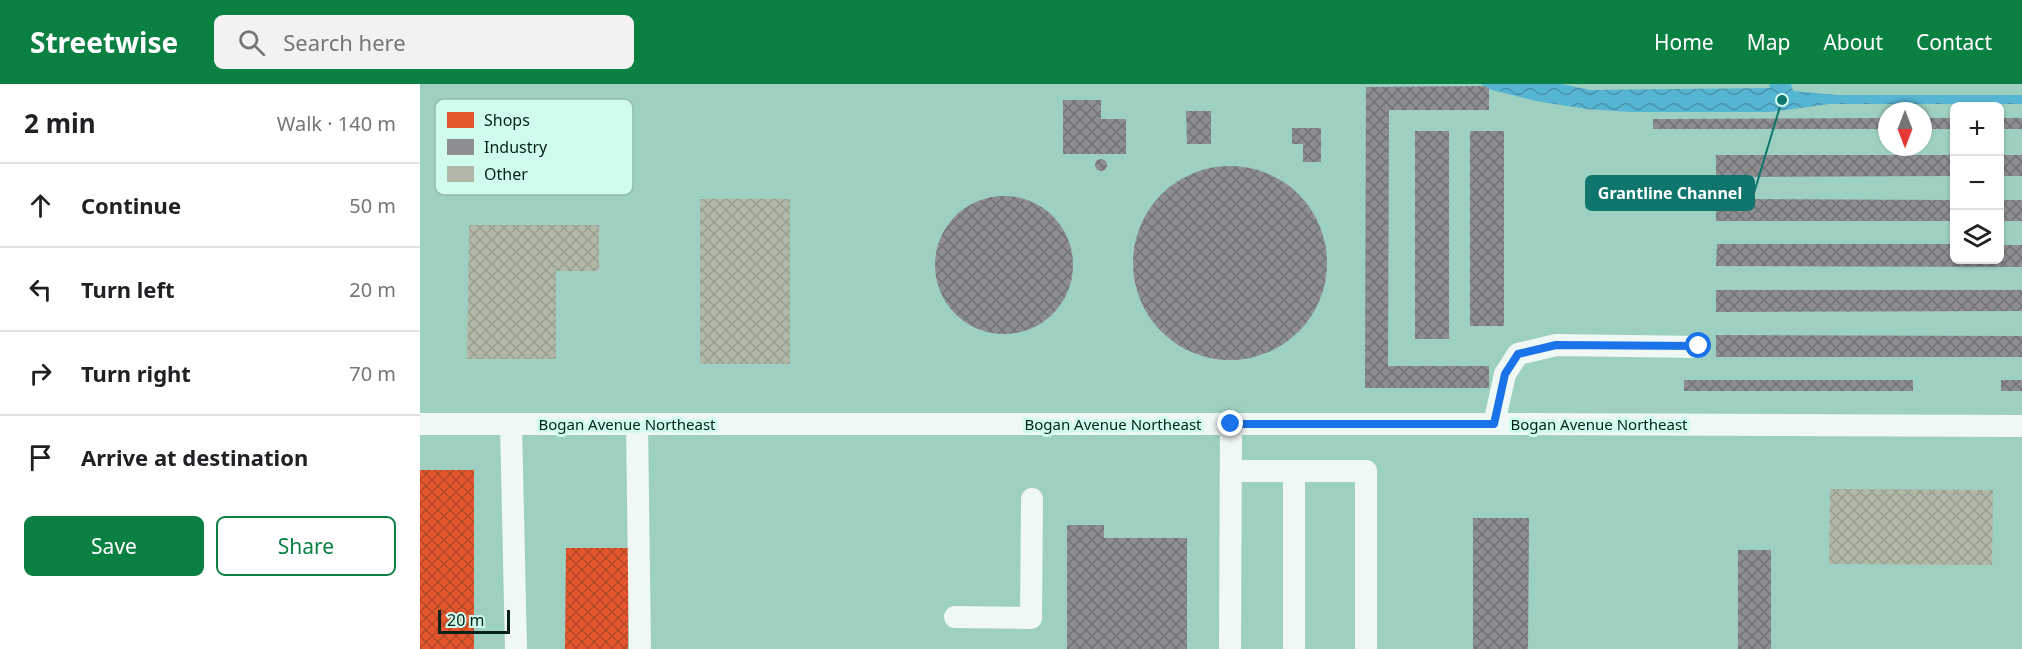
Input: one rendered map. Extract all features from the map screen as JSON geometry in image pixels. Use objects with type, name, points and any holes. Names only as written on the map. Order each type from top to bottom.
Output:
[{"type":"street","points":[[1494,424],[1505,374],[1518,354],[1556,345],[1699,346]]},
{"type":"street","name":"Bogan Avenue Northeast","points":[[420,424],[2022,426]]},
{"type":"street","points":[[512,424],[516,649]]},
{"type":"street","points":[[638,424],[640,649]]},
{"type":"street","points":[[1230,649],[1231,424]]},
{"type":"street","points":[[1231,471],[1366,471],[1366,649]]},
{"type":"street","points":[[1294,471],[1294,649]]},
{"type":"street","points":[[955,617],[1031,618],[1032,499]]},
{"type":"water","points":[[1480,84],[1562,84],[1590,90],[1770,88],[1769,84],[1791,84],[1793,91],[1837,95],[2022,95],[2022,104],[1878,102],[1878,104],[1829,104],[1770,112],[1631,112],[1586,109],[1536,101],[1492,90]]},
{"type":"building: Shops","points":[[420,470],[474,470],[474,649],[420,649]]},
{"type":"building: Shops","points":[[566,548],[629,548],[628,649],[565,649]]},
{"type":"building: Industry","points":[[1484,86],[1489,88],[1489,110],[1389,110],[1388,366],[1489,366],[1489,388],[1365,388],[1366,87]]},
{"type":"building: Industry","points":[[1063,100],[1101,100],[1101,119],[1126,119],[1126,154],[1063,154]]},
{"type":"building: Industry","points":[[1186,111],[1211,111],[1211,144],[1187,144]]},
{"type":"building: Industry","points":[[1878,118],[1878,129],[1653,129],[1653,119]]},
{"type":"building: Industry","points":[[1932,118],[1950,118],[1950,129],[1932,129]]},
{"type":"building: Industry","points":[[2004,118],[2022,118],[2022,129],[2004,129]]},
{"type":"building: Industry","points":[[1292,128],[1321,128],[1321,162],[1303,162],[1303,144],[1292,144]]},
{"type":"building: Industry","points":[[1415,131],[1449,131],[1449,339],[1415,339]]},
{"type":"building: Industry","points":[[1470,131],[1504,131],[1504,326],[1470,326]]},
{"type":"building: Industry","points":[[1716,155],[1950,155],[1950,176],[1716,177]]},
{"type":"building: Industry","points":[[2004,155],[2022,155],[2022,176],[2004,176]]},
{"type":"building: Industry","points":[[1103,159],[1107,165],[1103,171],[1099,171],[1095,163]]},
{"type":"building: Industry","points":[[1230,166],[1267,173],[1284,182],[1299,194],[1311,209],[1320,226],[1327,263],[1320,300],[1311,317],[1299,332],[1284,344],[1267,353],[1230,360],[1193,353],[1176,344],[1161,332],[1149,317],[1140,300],[1133,263],[1140,226],[1149,209],[1161,194],[1176,182],[1193,173]]},
{"type":"building: Industry","points":[[1004,196],[1031,201],[1043,207],[1053,216],[1062,226],[1068,238],[1073,265],[1068,292],[1062,304],[1053,314],[1043,323],[1031,329],[1004,334],[977,329],[965,323],[955,314],[946,304],[940,292],[935,265],[940,238],[946,226],[955,216],[965,207],[977,201]]},
{"type":"building: Industry","points":[[1716,199],[1950,200],[1950,221],[1716,221]]},
{"type":"building: Industry","points":[[2004,200],[2022,200],[2022,221],[2004,221]]},
{"type":"building: Industry","points":[[1717,244],[1950,244],[1950,264],[2004,264],[2004,245],[2022,245],[2022,267],[1716,266]]},
{"type":"building: Industry","points":[[1716,290],[2022,290],[2022,311],[1716,312]]},
{"type":"building: Industry","points":[[1716,335],[2022,336],[2022,357],[1716,357]]},
{"type":"building: Industry","points":[[1684,380],[1913,380],[1913,391],[1684,391]]},
{"type":"building: Industry","points":[[2001,380],[2022,380],[2022,391],[2001,391]]},
{"type":"building: Industry","points":[[1473,518],[1529,518],[1528,649],[1473,649]]},
{"type":"building: Industry","points":[[1067,525],[1104,525],[1104,538],[1187,538],[1187,649],[1067,649]]},
{"type":"building: Industry","points":[[1738,550],[1771,550],[1771,649],[1738,649]]},
{"type":"building: Other","points":[[700,199],[790,199],[790,364],[700,364]]},
{"type":"building: Other","points":[[469,225],[599,225],[599,271],[556,271],[556,359],[467,359]]},
{"type":"building: Other","points":[[1830,489],[1993,490],[1992,565],[1829,564]]},
{"type":"place","name":"Grantline Channel","points":[[1782,100]]},
{"type":"route","points":[[1231,424],[1494,424],[1505,374],[1518,354],[1556,345],[1699,346]]}]
